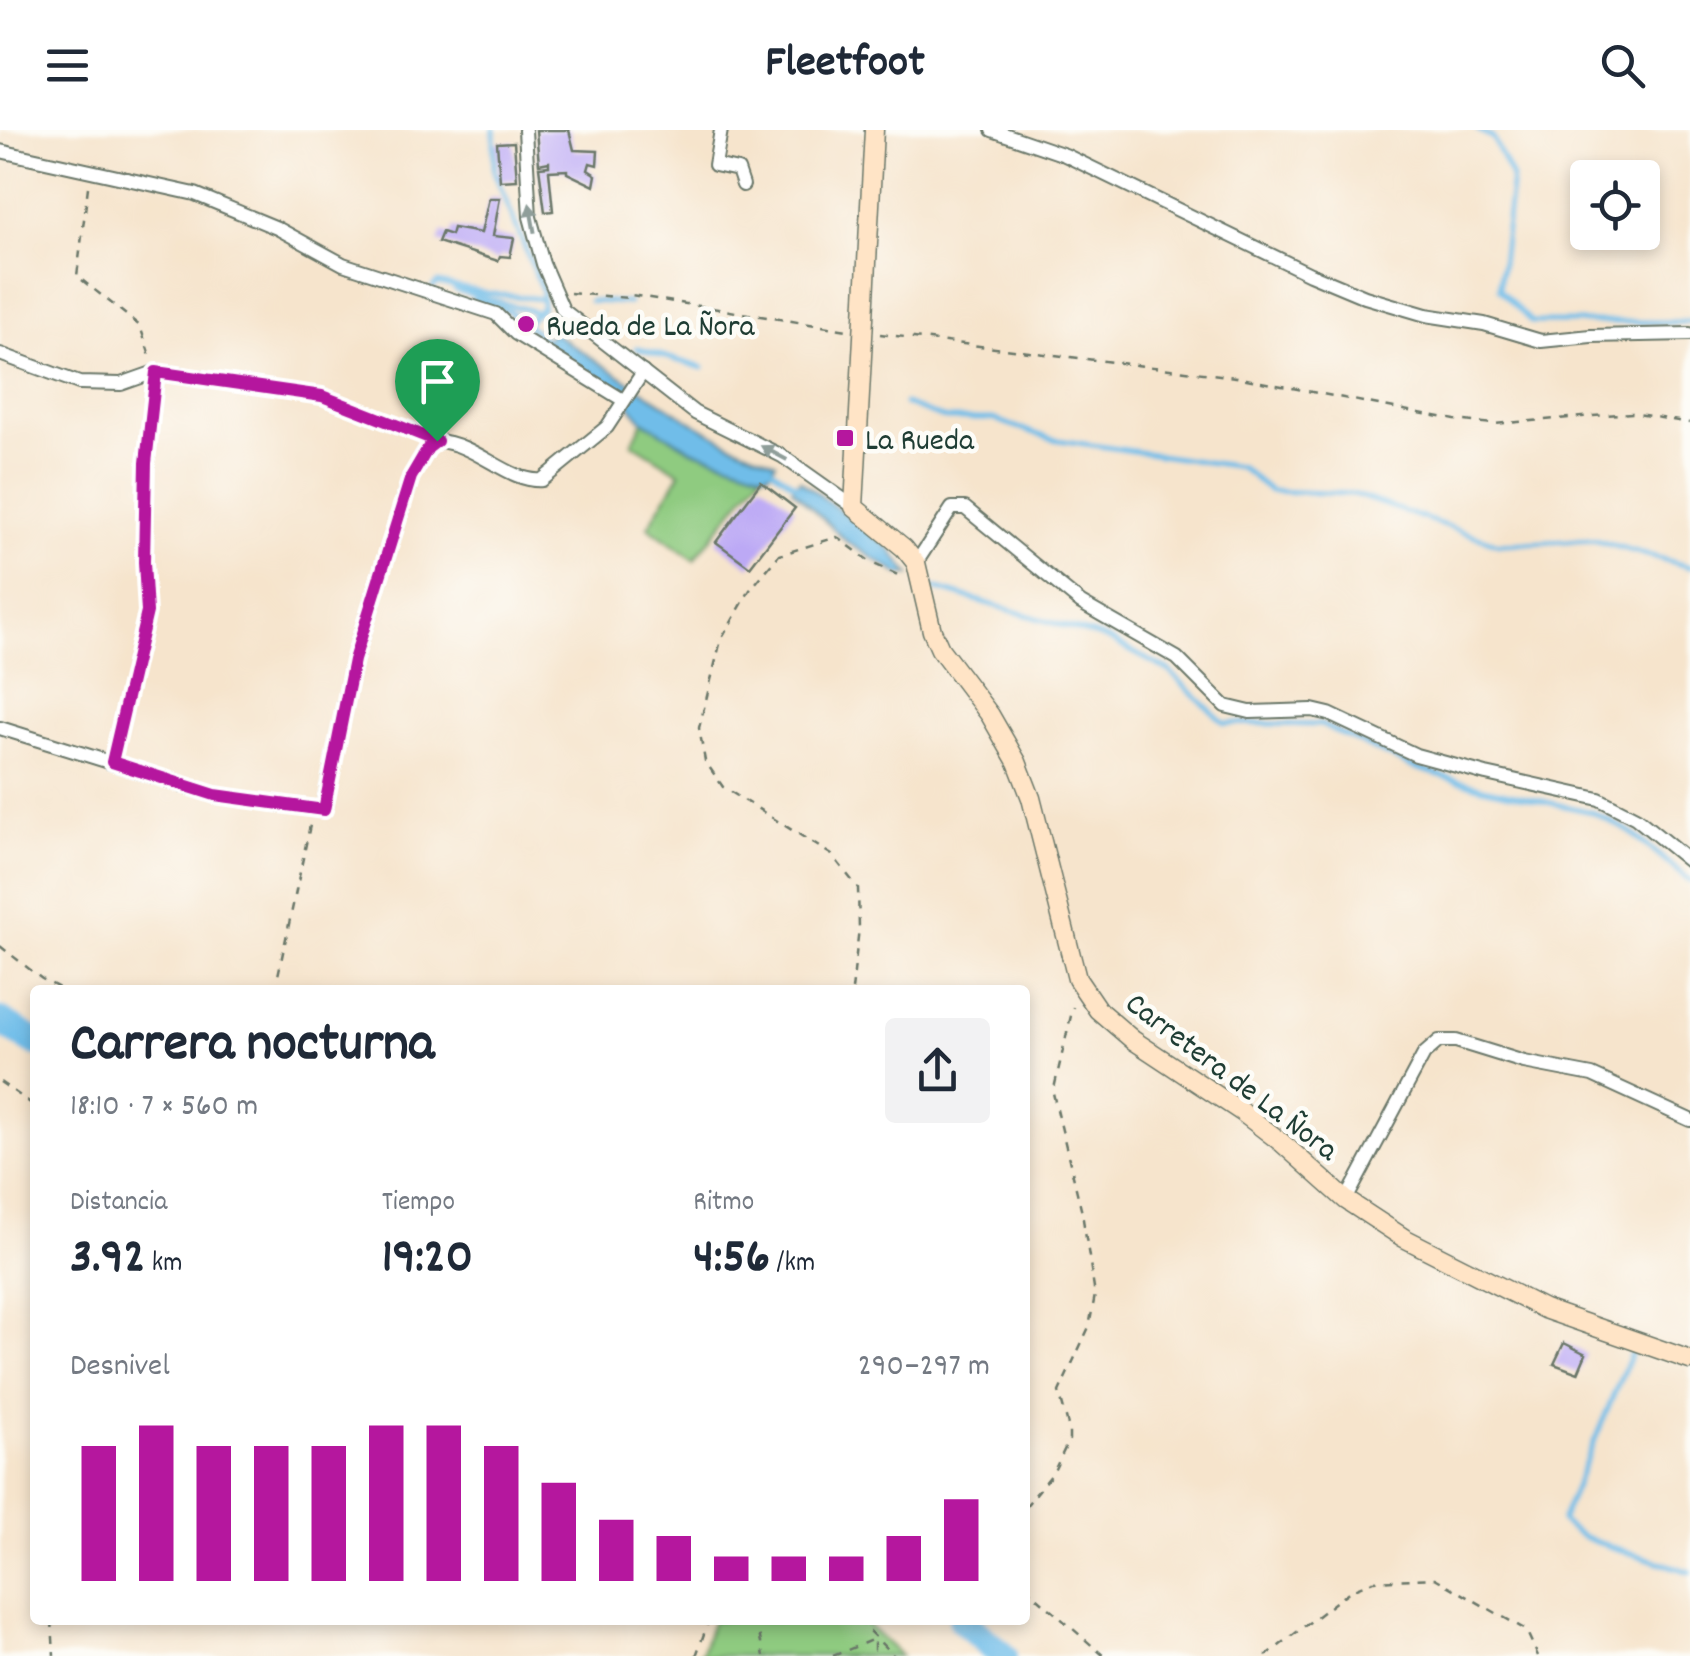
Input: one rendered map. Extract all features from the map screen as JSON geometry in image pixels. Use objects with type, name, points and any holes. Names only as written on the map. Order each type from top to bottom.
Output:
[{"type":"main road","points":[[874,130],[854,507],[904,548],[919,576]]},
{"type":"main road","name":"Carretera de La Ñora","points":[[919,576],[940,648],[990,715],[1017,762],[1031,798],[1068,950],[1082,987],[1114,1026],[1242,1112],[1346,1200],[1404,1238],[1544,1309],[1690,1360]]},
{"type":"street","points":[[525,130],[530,217],[554,292],[564,310],[639,377],[695,412],[782,456],[854,507]]},
{"type":"street","points":[[721,130],[715,165],[738,170],[744,185]]},
{"type":"street","points":[[992,130],[1062,153],[1310,274],[1366,297],[1426,315],[1484,324],[1540,340],[1690,334]]},
{"type":"street","points":[[0,151],[196,194],[278,228],[343,264],[496,314],[516,334],[622,400]]},
{"type":"street","points":[[0,354],[79,383],[121,384],[156,372],[322,396],[437,441],[449,441],[525,479],[542,480],[606,427],[639,377]]},
{"type":"street","points":[[0,728],[215,795],[324,810],[354,660],[411,477],[428,448],[437,441]]},
{"type":"street","points":[[919,576],[952,508],[965,508],[1081,603],[1177,658],[1226,706],[1250,712],[1312,710],[1329,714],[1416,755],[1599,799],[1636,818],[1690,862]]},
{"type":"street","points":[[1346,1200],[1424,1054],[1439,1041],[1456,1041],[1524,1062],[1592,1075],[1690,1120]]},
{"type":"path","points":[[91,170],[77,276],[140,326],[156,372],[146,463],[147,612],[112,762]]},
{"type":"path","points":[[554,292],[628,298],[631,295],[862,332],[1236,377],[1456,420],[1493,424],[1632,414],[1690,423]]},
{"type":"path","points":[[853,985],[860,928],[858,888],[832,855],[723,787],[705,761],[699,728],[720,640],[750,590],[780,555],[837,537],[900,579],[919,576]]},
{"type":"path","points":[[277,985],[314,809]]},
{"type":"path","points":[[0,946],[53,985]]},
{"type":"path","points":[[1030,1500],[1064,1455],[1069,1429],[1059,1392],[1094,1313],[1095,1295],[1082,1213],[1053,1093],[1067,1028],[1082,987]]},
{"type":"path","points":[[0,1082],[30,1103]]},
{"type":"path","points":[[1266,1656],[1351,1590],[1373,1582],[1435,1578],[1526,1630],[1538,1656]]},
{"type":"path","points":[[1030,1591],[1104,1656]]},
{"type":"path","points":[[52,1625],[54,1656]]},
{"type":"path","points":[[696,1656],[707,1625]]},
{"type":"path","points":[[757,1625],[764,1656]]},
{"type":"path","points":[[862,1625],[894,1656]]},
{"type":"path","points":[[833,1656],[874,1638]]},
{"type":"path","points":[[874,1638],[874,1656]]},
{"type":"green space","points":[[643,421],[692,450],[762,473],[694,560],[648,527],[680,473],[632,443]]},
{"type":"green space","points":[[711,1625],[867,1625],[901,1656],[700,1656]]},
{"type":"water","points":[[552,332],[687,419],[776,462],[769,473],[762,473],[692,450],[643,421],[620,394],[543,343]]},
{"type":"water","points":[[800,480],[889,548],[910,575],[900,575],[847,542],[792,489]]},
{"type":"building","points":[[536,130],[569,130],[574,150],[598,151],[597,165],[590,163],[588,170],[596,175],[594,186],[567,170],[549,171],[553,211],[545,212],[539,167],[549,166],[549,162],[539,164]]},
{"type":"building","points":[[514,142],[517,180],[500,181],[497,143]]},
{"type":"building","points":[[489,198],[500,198],[493,236],[514,238],[510,257],[500,256],[498,261],[438,242],[442,232],[451,235],[453,228],[481,233]]},
{"type":"building","points":[[761,482],[795,508],[750,567],[716,542]]},
{"type":"building","points":[[1564,1343],[1586,1354],[1578,1373],[1554,1364]]},
{"type":"waterway","points":[[494,130],[494,171],[542,290],[542,307],[526,324]]},
{"type":"waterway","points":[[1478,130],[1493,138],[1512,178],[1499,289],[1531,322],[1690,322]]},
{"type":"waterway","points":[[433,287],[437,283],[541,299]]},
{"type":"waterway","points":[[455,290],[536,312]]},
{"type":"waterway","points":[[473,300],[509,311],[549,343]]},
{"type":"waterway","points":[[590,301],[629,303]]},
{"type":"waterway","points":[[636,348],[703,368]]},
{"type":"waterway","points":[[905,404],[946,419],[993,419],[1052,439],[1240,467],[1270,491],[1353,494],[1499,544],[1594,540],[1690,567]]},
{"type":"waterway","points":[[768,466],[800,488]]},
{"type":"waterway","points":[[928,586],[1108,639],[1169,671],[1224,723],[1321,725],[1412,767],[1483,788],[1592,812],[1630,832],[1690,881]]},
{"type":"waterway","points":[[0,1021],[30,1039]]},
{"type":"waterway","points":[[1634,1346],[1561,1521],[1584,1538],[1690,1572]]},
{"type":"waterway","points":[[968,1625],[1003,1656]]},
{"type":"place","name":"Rueda de La Ñora","points":[[526,324]]},
{"type":"place","name":"La Rueda","points":[[845,438]]},
{"type":"route","points":[[156,372],[322,396],[437,441],[428,448],[411,477],[354,660],[324,810],[215,795],[112,762],[147,612],[146,463],[156,372]]}]
